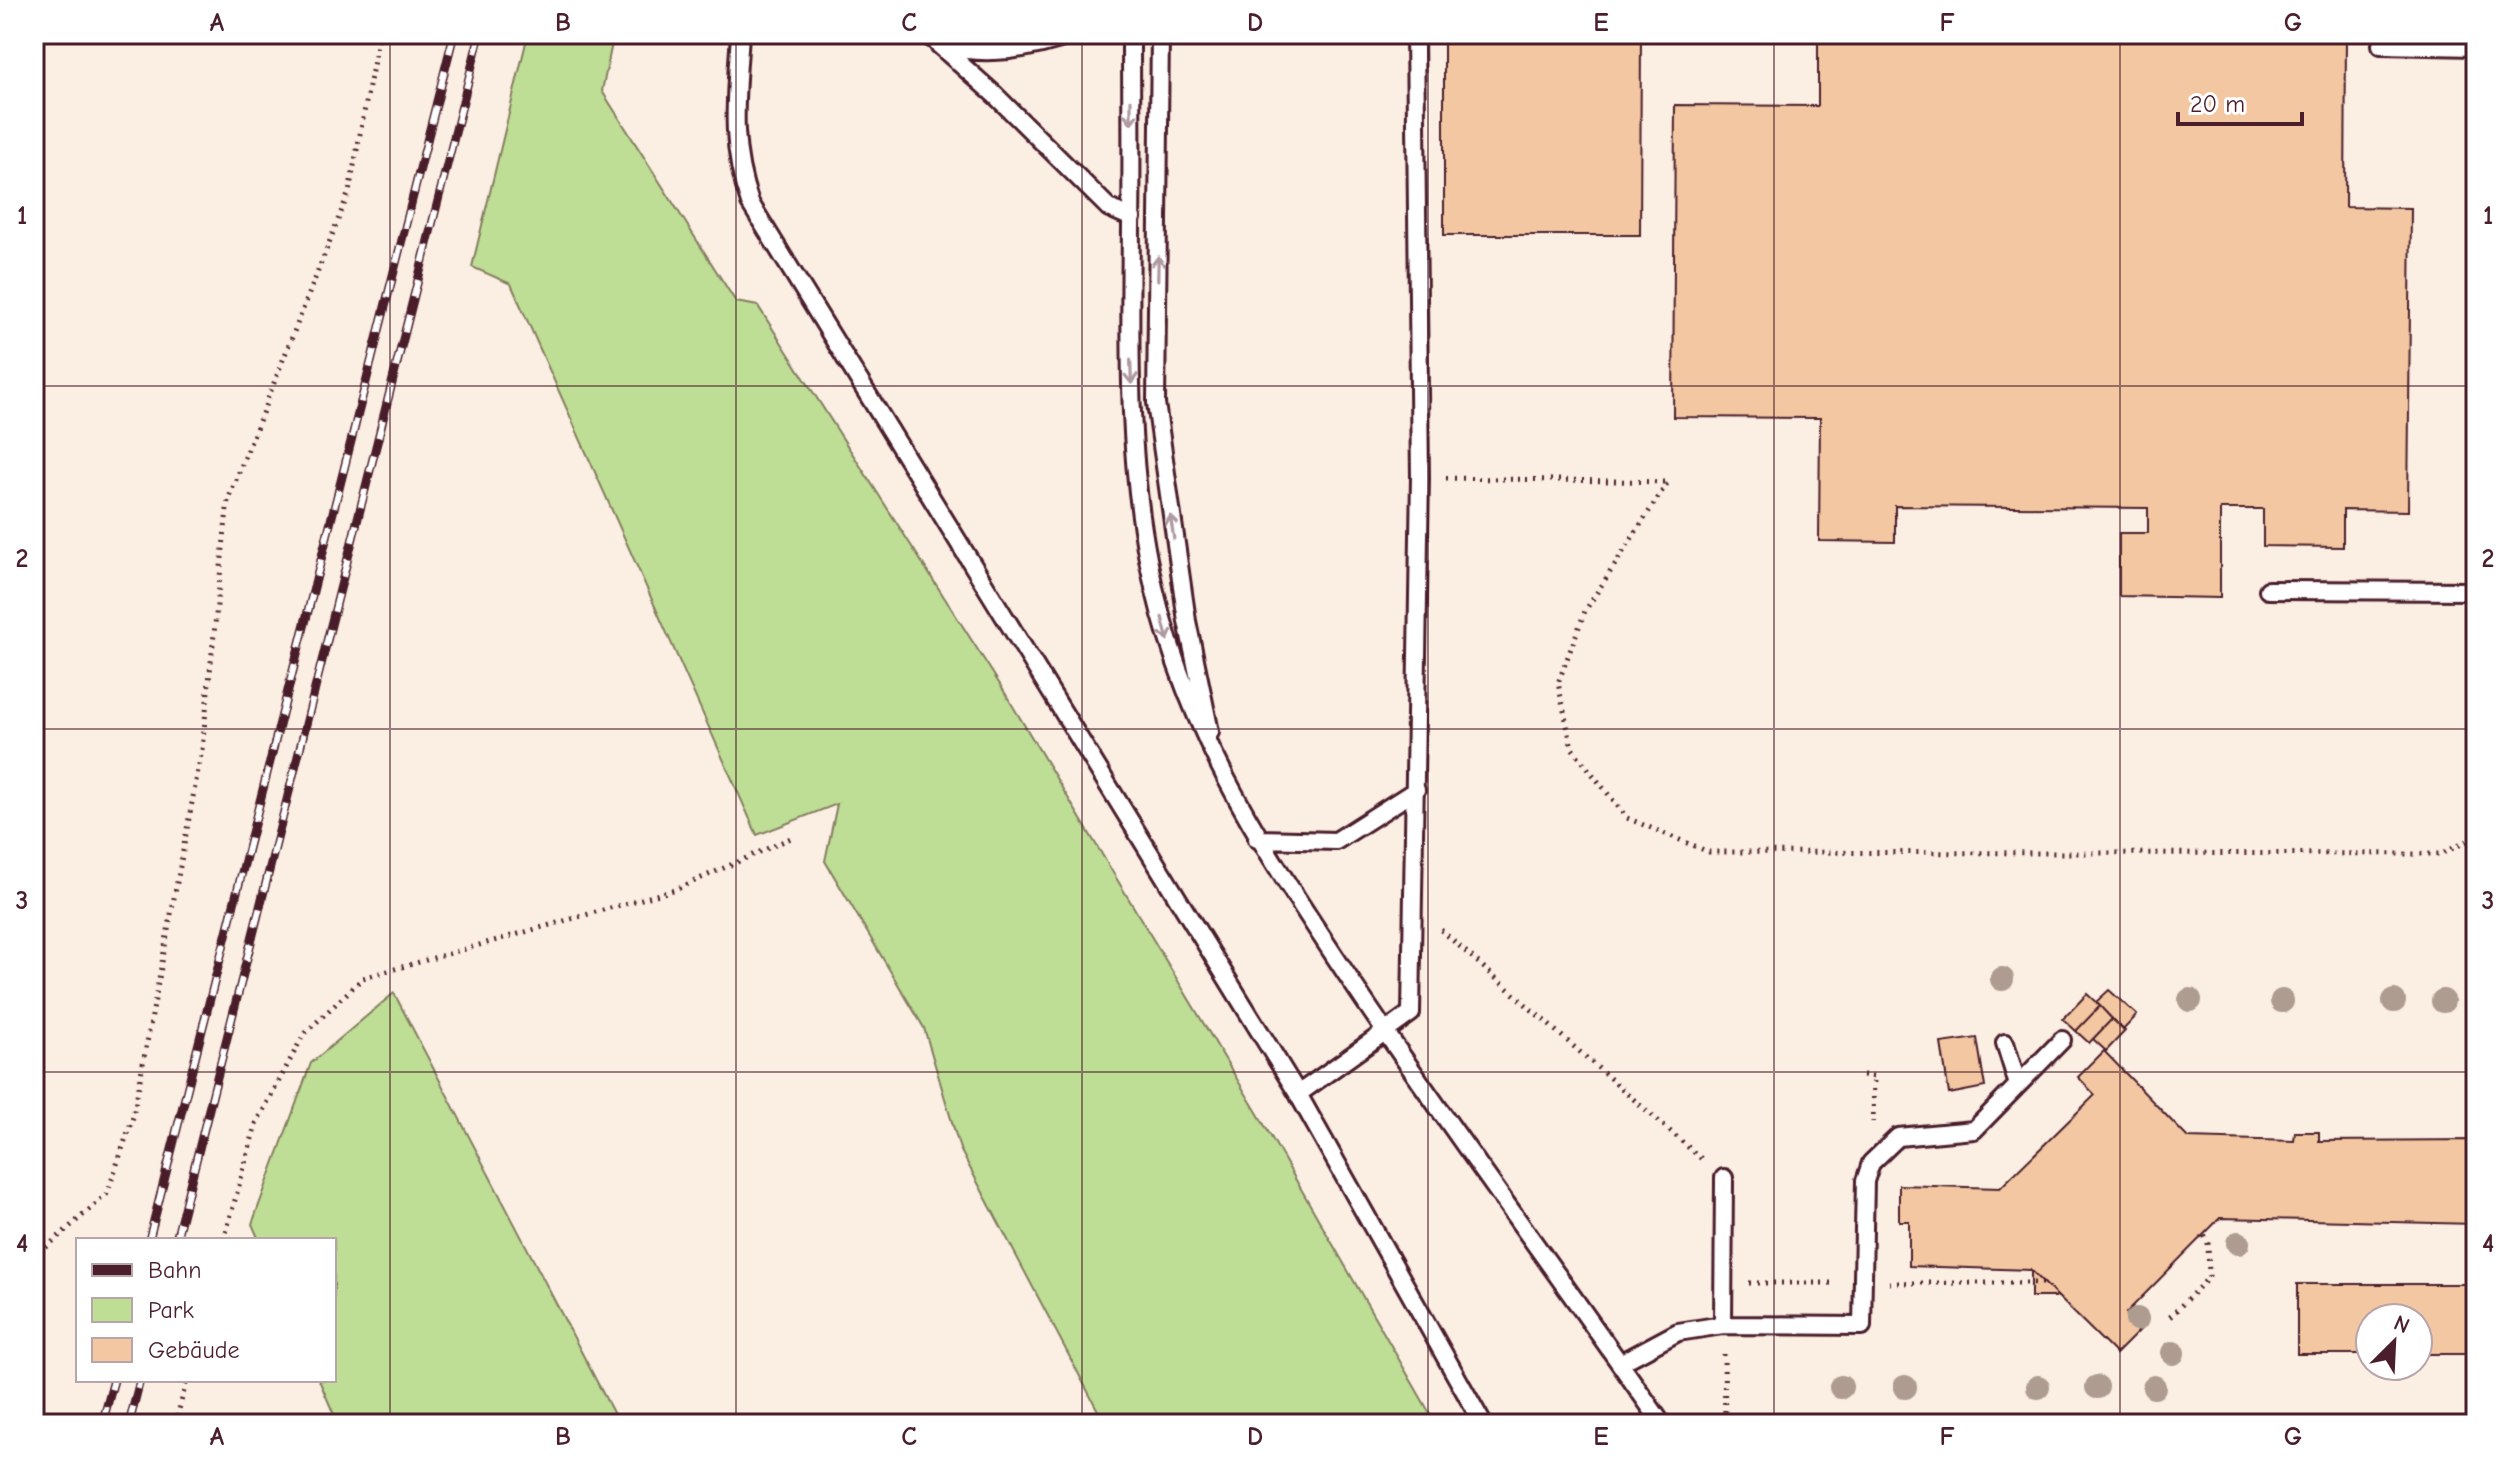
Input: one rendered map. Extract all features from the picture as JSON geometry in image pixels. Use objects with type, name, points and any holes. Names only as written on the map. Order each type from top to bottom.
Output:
[{"type":"lane","points":[[740,34],[733,127],[737,165],[750,203],[1298,1094],[1483,1424]]},
{"type":"lane","points":[[932,39],[1002,52],[1051,43],[1074,34]]},
{"type":"lane","points":[[1131,34],[1130,339],[1134,460],[1148,560],[1174,665],[1218,768],[1257,839],[1386,1033],[1662,1424]]},
{"type":"lane","points":[[1160,34],[1156,403],[1187,621],[1218,768]]},
{"type":"lane","points":[[1298,1094],[1411,1013],[1420,477],[1415,34]]},
{"type":"lane","points":[[932,39],[995,95],[1109,208],[1132,218]]},
{"type":"lane","points":[[2381,45],[2476,47]]},
{"type":"lane","points":[[2268,590],[2476,591]]},
{"type":"lane","points":[[1257,839],[1336,841],[1416,790]]},
{"type":"lane","points":[[1620,1363],[1678,1332],[1723,1325],[1862,1326],[1865,1181],[1871,1163],[1898,1137],[1974,1130],[2062,1040]]},
{"type":"lane","points":[[2005,1043],[2018,1085]]},
{"type":"lane","points":[[1723,1325],[1724,1178]]},
{"type":"path","points":[[34,1258],[107,1194],[133,1117],[202,749],[228,500],[349,192],[379,34]]},
{"type":"path","points":[[1420,477],[1668,482],[1585,611],[1558,683],[1572,748],[1627,818],[1709,852],[2441,854],[2476,837]]},
{"type":"path","points":[[225,1238],[256,1124],[304,1034],[363,978],[677,889],[793,837]]},
{"type":"path","points":[[1413,905],[1724,1178]]},
{"type":"path","points":[[1863,1075],[1874,1076],[1871,1163]]},
{"type":"path","points":[[2170,1317],[2209,1277],[2208,1243],[2203,1233]]},
{"type":"path","points":[[1723,1325],[1725,1424]]},
{"type":"path","points":[[175,1424],[186,1382]]},
{"type":"green space","points":[[528,34],[614,34],[602,91],[736,302],[758,306],[999,683],[1258,1114],[1436,1424],[1105,1424],[960,1149],[924,1028],[825,861],[837,804],[757,835],[511,284],[472,267]]},
{"type":"green space","points":[[394,993],[619,1424],[338,1424],[320,1382],[336,1382],[336,1238],[258,1238],[252,1224],[311,1063]]},
{"type":"building","points":[[1444,34],[1641,34],[1640,235],[1444,235]]},
{"type":"building","points":[[1818,34],[2346,34],[2345,207],[2411,208],[2408,511],[2343,510],[2343,547],[2263,546],[2263,509],[2220,509],[2220,598],[2119,596],[2119,533],[2148,533],[2148,508],[1895,506],[1895,542],[1819,541],[1820,418],[1673,417],[1675,105],[1818,106]]},
{"type":"building","points":[[2109,990],[2137,1015],[2123,1030],[2096,1002]]},
{"type":"building","points":[[2087,994],[2100,1006],[2076,1031],[2063,1019]]},
{"type":"building","points":[[2100,1006],[2112,1019],[2089,1043],[2076,1031]]},
{"type":"building","points":[[2112,1019],[2125,1031],[2106,1051],[2093,1039]]},
{"type":"building","points":[[1977,1038],[1985,1087],[1949,1094],[1941,1043]]},
{"type":"building","points":[[2104,1051],[2188,1138],[2294,1141],[2295,1132],[2319,1132],[2319,1141],[2476,1140],[2476,1224],[2220,1218],[2126,1313],[2142,1328],[2116,1354],[2031,1270],[1909,1266],[1909,1221],[1899,1221],[1899,1185],[2000,1188],[2095,1095],[2078,1077]]},
{"type":"building","points":[[2031,1270],[2058,1297],[2031,1297]]},
{"type":"building","points":[[2297,1284],[2476,1284],[2476,1354],[2434,1354],[2434,1302],[2354,1302],[2354,1354],[2297,1354]]},
{"type":"railway","points":[[150,1238],[454,34]]},
{"type":"railway","points":[[177,1238],[480,34]]},
{"type":"railway","points":[[102,1424],[113,1382]]},
{"type":"railway","points":[[129,1424],[140,1382]]}]
